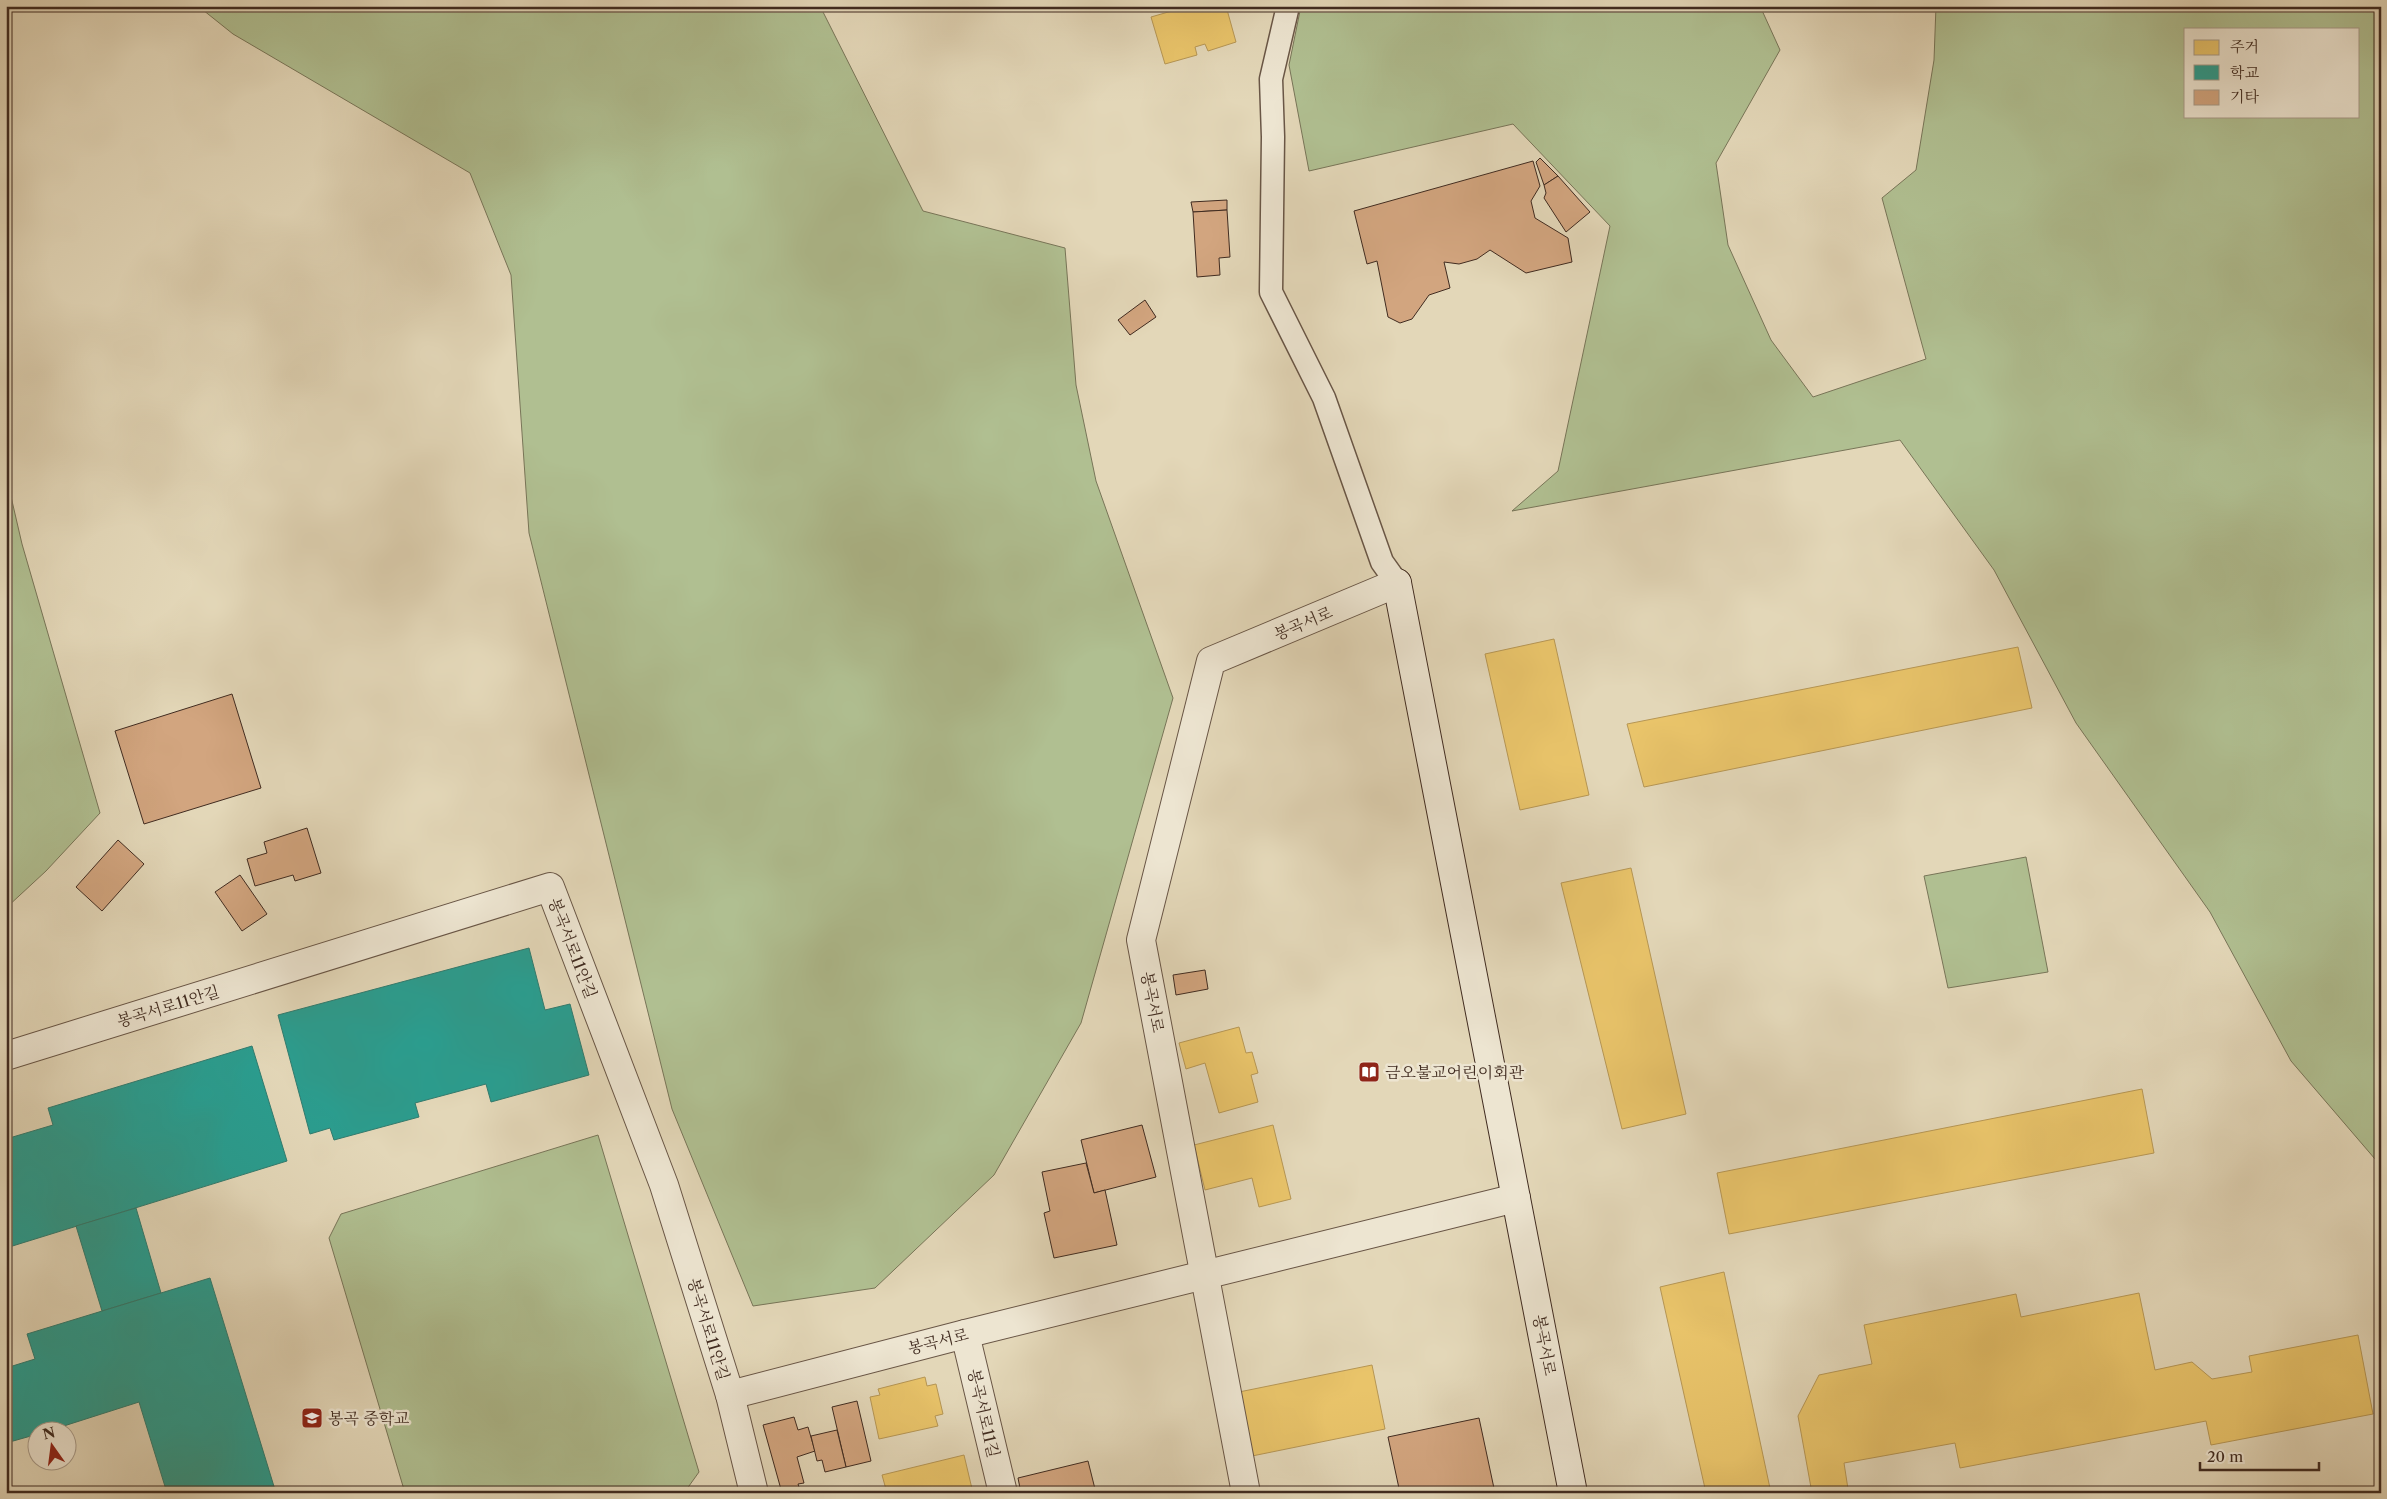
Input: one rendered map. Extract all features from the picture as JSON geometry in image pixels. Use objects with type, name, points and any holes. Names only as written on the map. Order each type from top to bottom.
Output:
[{"type":"street","name":"봉곡서로","points":[[1246,1493],[1141,940],[1212,661],[1396,583],[1574,1493]]},
{"type":"street","name":"봉곡서로11안길","points":[[6,1056],[550,887],[664,1185],[730,1395],[754,1493]]},
{"type":"street","name":"봉곡서로","points":[[730,1395],[965,1334],[1516,1198]]},
{"type":"street","name":"봉곡서로11길","points":[[965,1334],[1002,1493]]},
{"type":"lane","points":[[1288,6],[1271,79],[1273,137],[1271,292],[1324,398],[1382,562],[1396,583]]},
{"type":"green space","points":[[198,6],[820,6],[923,211],[1065,248],[1076,385],[1096,481],[1173,698],[1081,1023],[994,1175],[875,1288],[753,1306],[672,1109],[529,533],[511,275],[470,173],[233,34]]},
{"type":"green space","points":[[1301,6],[1760,6],[1780,50],[1716,163],[1728,245],[1771,340],[1813,397],[1926,359],[1882,198],[1916,170],[1934,60],[1936,6],[2381,6],[2381,1166],[2291,1061],[2210,912],[2076,723],[1994,570],[1900,440],[1512,511],[1558,471],[1610,226],[1513,124],[1309,171],[1289,65]]},
{"type":"green space","points":[[6,475],[22,544],[100,813],[46,871],[6,908]]},
{"type":"green space","points":[[2026,857],[2048,972],[1948,988],[1924,876]]},
{"type":"green space","points":[[598,1135],[699,1472],[684,1493],[405,1493],[329,1238],[341,1214]]},
{"type":"building: 주거","points":[[1189,6],[1226,6],[1236,42],[1208,51],[1205,44],[1195,47],[1197,55],[1165,64],[1151,17]]},
{"type":"building: 주거","points":[[1554,639],[1589,795],[1520,810],[1485,654]]},
{"type":"building: 주거","points":[[2018,647],[2032,708],[1644,787],[1627,724]]},
{"type":"building: 주거","points":[[1631,868],[1686,1114],[1622,1129],[1561,883]]},
{"type":"building: 주거","points":[[1239,1027],[1246,1053],[1252,1052],[1258,1073],[1251,1075],[1258,1102],[1219,1113],[1205,1063],[1186,1069],[1179,1043]]},
{"type":"building: 주거","points":[[2142,1089],[2154,1153],[1729,1234],[1717,1173]]},
{"type":"building: 주거","points":[[1273,1125],[1291,1199],[1259,1207],[1252,1178],[1205,1190],[1194,1145]]},
{"type":"building: 주거","points":[[1724,1272],[1771,1493],[1706,1493],[1660,1287]]},
{"type":"building: 주거","points":[[2139,1293],[2155,1370],[2192,1362],[2212,1379],[2252,1372],[2249,1356],[2358,1335],[2373,1414],[2211,1445],[2206,1421],[1960,1468],[1955,1443],[1844,1463],[1848,1489],[1827,1493],[1812,1493],[1798,1416],[1819,1375],[1872,1364],[1864,1325],[2016,1294],[2021,1317]]},
{"type":"building: 주거","points":[[1372,1365],[1385,1429],[1252,1456],[1239,1392]]},
{"type":"building: 주거","points":[[925,1377],[927,1386],[936,1384],[943,1414],[935,1416],[938,1426],[879,1439],[870,1397],[880,1395],[878,1389]]},
{"type":"building: 주거","points":[[964,1455],[973,1493],[887,1493],[882,1475]]},
{"type":"building: 학교","points":[[529,948],[545,1010],[570,1004],[589,1075],[491,1102],[486,1084],[415,1103],[419,1117],[334,1140],[330,1128],[310,1134],[278,1015]]},
{"type":"building: 학교","points":[[252,1046],[287,1161],[6,1248],[6,1139],[53,1125],[48,1108]]},
{"type":"building: 학교","points":[[136,1208],[161,1293],[102,1311],[76,1226]]},
{"type":"building: 학교","points":[[210,1278],[276,1493],[167,1493],[139,1402],[76,1422],[28,1422],[28,1437],[6,1443],[6,1368],[35,1359],[27,1334]]},
{"type":"building: 기타","points":[[1540,158],[1558,176],[1544,185],[1536,162]]},
{"type":"building: 기타","points":[[1533,161],[1540,186],[1531,201],[1535,218],[1568,238],[1572,262],[1526,273],[1490,250],[1477,259],[1459,264],[1444,262],[1450,288],[1429,295],[1412,319],[1400,323],[1388,317],[1377,261],[1367,264],[1354,211]]},
{"type":"building: 기타","points":[[1558,176],[1590,212],[1566,232],[1544,198],[1546,193],[1544,185]]},
{"type":"building: 기타","points":[[1227,200],[1227,210],[1193,212],[1191,202]]},
{"type":"building: 기타","points":[[1227,210],[1230,257],[1219,258],[1220,275],[1197,277],[1193,212]]},
{"type":"building: 기타","points":[[1145,300],[1156,317],[1130,335],[1118,320]]},
{"type":"building: 기타","points":[[232,694],[261,788],[144,824],[115,731]]},
{"type":"building: 기타","points":[[307,828],[321,873],[295,881],[293,875],[255,886],[247,859],[267,853],[264,842]]},
{"type":"building: 기타","points":[[118,840],[144,864],[102,911],[76,887]]},
{"type":"building: 기타","points":[[240,875],[267,914],[242,931],[215,892]]},
{"type":"building: 기타","points":[[1205,970],[1208,989],[1176,995],[1173,975]]},
{"type":"building: 기타","points":[[1142,1125],[1156,1177],[1094,1193],[1081,1140]]},
{"type":"building: 기타","points":[[1086,1163],[1094,1193],[1105,1190],[1117,1245],[1054,1258],[1044,1213],[1050,1211],[1042,1172]]},
{"type":"building: 기타","points":[[857,1401],[871,1461],[846,1467],[832,1407]]},
{"type":"building: 기타","points":[[794,1417],[798,1430],[808,1427],[815,1451],[797,1457],[804,1483],[798,1484],[801,1493],[782,1493],[763,1425]]},
{"type":"building: 기타","points":[[1479,1418],[1495,1493],[1400,1493],[1388,1437]]},
{"type":"building: 기타","points":[[837,1430],[846,1467],[825,1472],[822,1460],[817,1461],[811,1436]]},
{"type":"building: 기타","points":[[1088,1461],[1096,1493],[1021,1493],[1018,1478]]},
{"type":"place","name":"금오불교어린이회관","points":[[1369,1072]]},
{"type":"place","name":"봉곡 중학교","points":[[312,1418]]}]
